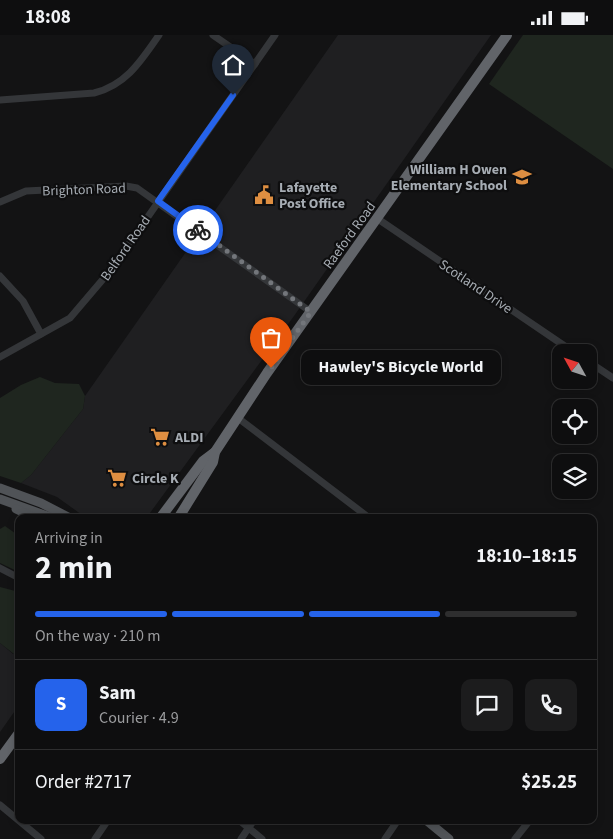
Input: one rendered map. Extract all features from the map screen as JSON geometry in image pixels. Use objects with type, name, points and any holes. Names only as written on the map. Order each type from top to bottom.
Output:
[{"type":"highway","name":"Raeford Road","points":[[163,514],[203,461],[215,451],[507,35]]},
{"type":"highway","name":"Raeford Road","points":[[180,514],[213,462],[215,451]]},
{"type":"highway","points":[[0,759],[15,738]]},
{"type":"main road","points":[[0,487],[41,503],[62,514]]},
{"type":"main road","points":[[0,500],[28,514]]},
{"type":"main road","points":[[0,500],[41,514]]},
{"type":"main road","points":[[431,824],[449,839]]},
{"type":"street","points":[[0,100],[94,93],[109,88],[132,72],[158,35]]},
{"type":"street","points":[[214,35],[255,64]]},
{"type":"street","name":"Belford Road","points":[[0,357],[61,324],[81,308],[110,271],[275,35]]},
{"type":"street","name":"Brighton Road","points":[[0,201],[26,191],[126,186],[141,189],[311,312]]},
{"type":"street","name":"Scotland Drive","points":[[378,219],[562,344]]},
{"type":"street","points":[[0,276],[23,301],[41,334]]},
{"type":"street","points":[[598,368],[613,378]]},
{"type":"street","points":[[238,417],[364,514]]},
{"type":"street","points":[[0,568],[15,576]]},
{"type":"street","points":[[0,805],[15,817]]},
{"type":"street","points":[[23,824],[41,839]]},
{"type":"street","points":[[95,839],[105,824]]},
{"type":"street","points":[[244,824],[262,839]]},
{"type":"street","points":[[241,839],[252,824]]},
{"type":"street","points":[[384,839],[395,824]]},
{"type":"street","points":[[515,839],[527,824]]},
{"type":"shaded area","points":[[338,35],[491,35],[294,316],[149,514],[81,514],[57,497],[21,483],[31,475],[83,409],[85,396]]},
{"type":"shaded area","points":[[523,35],[613,35],[613,169],[489,84]]},
{"type":"shaded area","points":[[40,377],[55,383],[79,384],[85,396],[83,409],[31,475],[21,483],[0,476],[0,398],[21,385]]},
{"type":"shaded area","points":[[5,526],[15,533],[15,570],[0,563],[0,529]]},
{"type":"shaded area","points":[[0,587],[15,591],[15,653],[0,643]]},
{"type":"shaded area","points":[[0,643],[13,654],[15,653],[15,711],[0,732]]},
{"type":"way so far","points":[[198,230],[311,312],[271,368]]},
{"type":"place","name":"William H Owen Elementary School","points":[[522,177]]},
{"type":"place","name":"Lafayette Post Office","points":[[264,195]]},
{"type":"place","name":"Hawley'S Bicycle World","points":[[271,368]]},
{"type":"place","name":"ALDI","points":[[160,437]]},
{"type":"place","name":"Circle K","points":[[117,478]]},
{"type":"route","points":[[198,230],[158,201],[233,95]]}]
